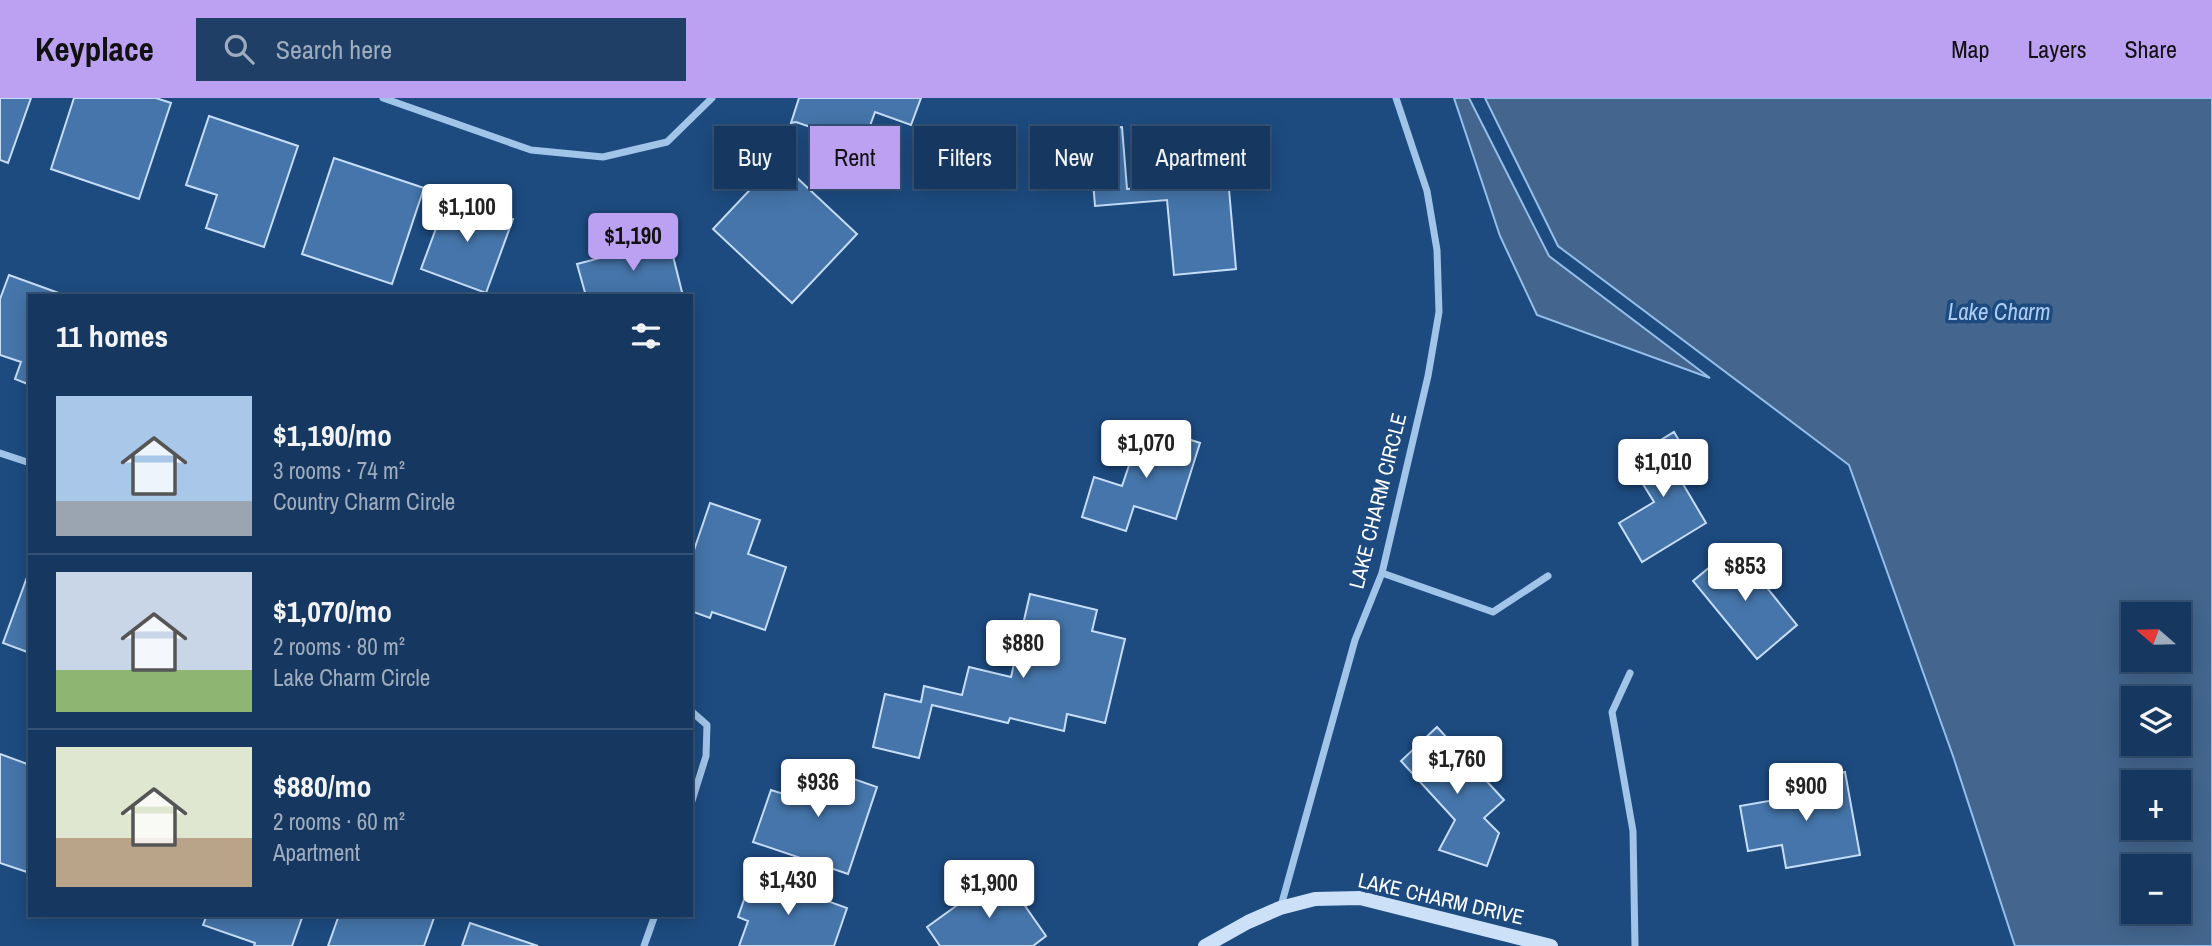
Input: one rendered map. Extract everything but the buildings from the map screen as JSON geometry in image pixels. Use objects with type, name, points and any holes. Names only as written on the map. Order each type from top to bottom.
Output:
[{"type":"street","points":[[383,98],[531,150],[603,157],[667,142],[712,98]]},
{"type":"street","name":"LAKE CHARM CIRCLE","points":[[1280,908],[1355,640],[1382,573],[1428,376],[1439,312],[1437,250],[1427,191],[1396,98]]},
{"type":"street","points":[[0,453],[28,462]]},
{"type":"street","points":[[1382,573],[1493,612],[1548,576]]},
{"type":"street","points":[[1630,673],[1612,712],[1633,831],[1635,946]]},
{"type":"street","points":[[693,712],[707,724],[706,756],[693,797]]},
{"type":"street","name":"LAKE CHARM DRIVE","points":[[1205,946],[1280,908],[1315,898],[1360,898],[1551,946]]},
{"type":"street","points":[[644,946],[654,917]]},
{"type":"water","points":[[1454,98],[1469,98],[1549,256],[1710,378],[1537,315],[1500,236]]},
{"type":"water","name":"Lake Charm","points":[[1485,98],[2212,98],[2212,946],[2015,946],[1953,756],[1849,465],[1558,246]]}]
